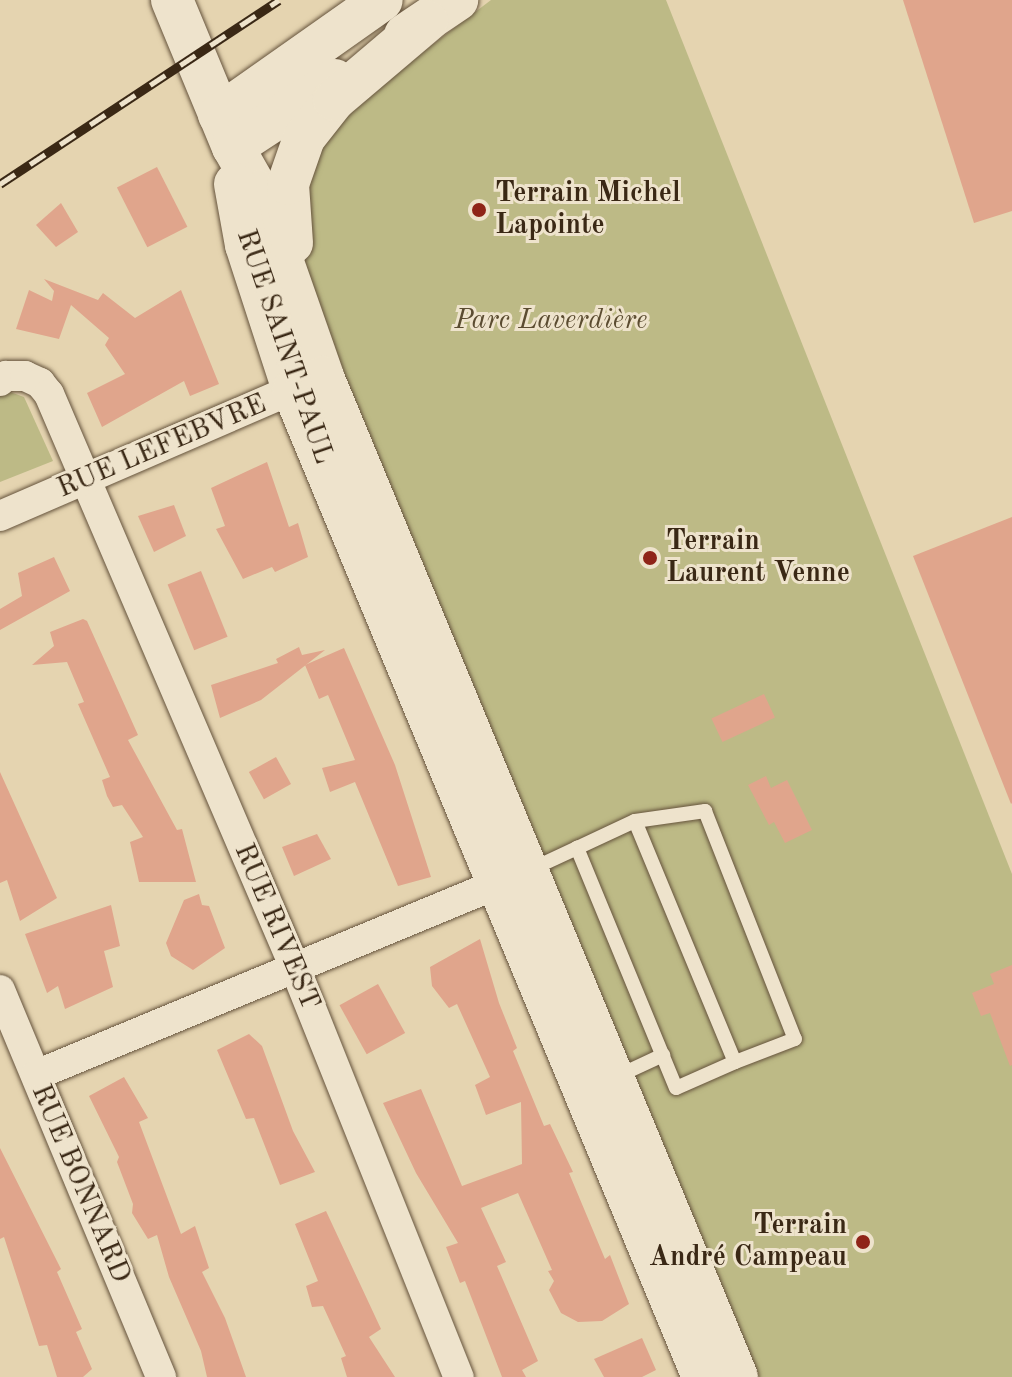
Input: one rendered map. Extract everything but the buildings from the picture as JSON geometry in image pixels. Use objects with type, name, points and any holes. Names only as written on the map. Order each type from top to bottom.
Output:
[{"type":"street","name":"RUE SAINT-PAUL","points":[[172,0],[226,131],[258,191],[307,327],[308,383]]},
{"type":"street","points":[[226,131],[382,0]]},
{"type":"street","points":[[226,131],[442,10]]},
{"type":"street","points":[[307,327],[286,203],[292,164],[304,138],[334,100],[442,10]]},
{"type":"street","name":"RUE SAINT-PAUL","points":[[226,131],[246,245],[308,383],[513,877],[599,1071],[658,1227],[720,1375]]},
{"type":"street","name":"RUE RIVEST","points":[[0,381],[6,376],[25,376],[40,383],[49,394],[83,481],[295,968],[459,1377]]},
{"type":"street","name":"RUE LEFEBVRE","points":[[0,516],[308,383]]},
{"type":"street","points":[[36,1075],[513,877]]},
{"type":"street","name":"RUE BONNARD","points":[[0,990],[161,1377]]},
{"type":"lane","points":[[513,877],[635,821],[705,811],[795,1039],[676,1088],[577,848]]},
{"type":"lane","points":[[635,821],[735,1062]]},
{"type":"lane","points":[[599,1071],[663,1055]]},
{"type":"green space","name":"Parc Laverdière","points":[[491,0],[666,0],[1012,874],[1012,1377],[745,1377],[306,284],[297,213],[332,121]]},
{"type":"green space","points":[[10,392],[24,397],[53,461],[0,482],[0,395]]},
{"type":"railway","points":[[0,184],[279,0]]},
{"type":"place","name":"Terrain Michel Lapointe","points":[[479,210]]},
{"type":"place","name":"Terrain Laurent Venne","points":[[650,558]]},
{"type":"place","name":"Terrain André Campeau","points":[[863,1242]]}]
